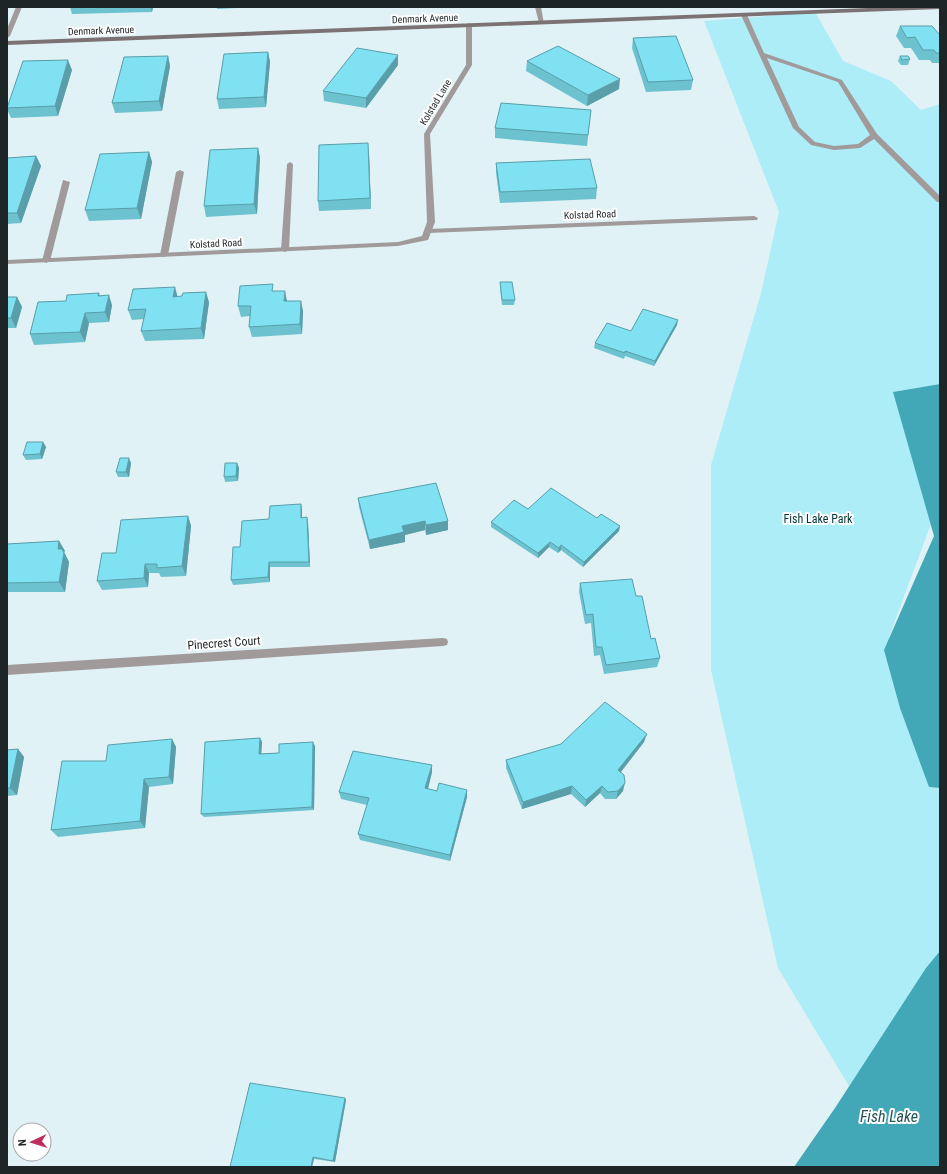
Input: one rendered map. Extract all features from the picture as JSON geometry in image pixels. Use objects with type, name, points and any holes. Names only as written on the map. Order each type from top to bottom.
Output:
[{"type":"street","points":[[7,36],[19,7]]},
{"type":"street","points":[[538,7],[542,23]]},
{"type":"street","name":"Denmark Avenue","points":[[7,43],[940,7]]},
{"type":"street","points":[[744,15],[796,128],[813,144],[834,148],[860,146],[874,135]]},
{"type":"street","name":"Kolstad Lane","points":[[426,235],[431,222],[427,134],[469,65],[469,25]]},
{"type":"street","points":[[762,54],[840,81],[874,135],[940,200]]},
{"type":"street","points":[[285,250],[290,164]]},
{"type":"street","points":[[164,255],[180,172]]},
{"type":"street","points":[[46,261],[66,182]]},
{"type":"street","name":"Kolstad Road","points":[[7,262],[398,244],[426,235],[754,218]]},
{"type":"street","name":"Pinecrest Court","points":[[7,670],[443,642]]},
{"type":"green space","name":"Fish Lake Park","points":[[815,12],[843,61],[891,81],[921,110],[940,104],[940,384],[894,392],[931,524],[889,637],[929,787],[940,788],[940,955],[849,1086],[778,968],[711,670],[711,465],[761,293],[779,212],[704,21]]},
{"type":"water","points":[[940,384],[940,788],[929,787],[900,708],[884,650],[934,536],[893,392]]},
{"type":"water","name":"Fish Lake","points":[[940,951],[940,1167],[794,1167],[835,1108],[926,968]]},
{"type":"building","points":[[900,26],[932,26],[940,34],[940,53],[936,53],[934,50],[923,50],[915,37],[907,38]]},
{"type":"building","points":[[676,36],[693,80],[648,82],[633,38]]},
{"type":"building","points":[[558,46],[620,79],[588,95],[527,61]]},
{"type":"building","points":[[357,48],[398,55],[366,98],[323,91]]},
{"type":"building","points":[[268,52],[264,97],[217,99],[224,54]]},
{"type":"building","points":[[168,56],[159,101],[112,103],[124,57]]},
{"type":"building","points":[[900,56],[908,56],[910,59],[902,60]]},
{"type":"building","points":[[68,60],[55,106],[7,108],[23,61]]},
{"type":"building","points":[[501,103],[591,110],[588,135],[495,128]]},
{"type":"building","points":[[368,143],[370,198],[318,201],[319,145]]},
{"type":"building","points":[[258,148],[254,204],[204,206],[210,150]]},
{"type":"building","points":[[149,152],[137,208],[85,210],[100,154]]},
{"type":"building","points":[[36,156],[17,213],[7,213],[7,158]]},
{"type":"building","points":[[590,159],[597,188],[500,192],[496,163]]},
{"type":"building","points":[[500,282],[512,282],[515,300],[502,300]]},
{"type":"building","points":[[273,284],[272,291],[285,291],[284,301],[301,301],[300,324],[249,327],[251,306],[238,306],[240,286]]},
{"type":"building","points":[[175,287],[173,297],[182,296],[183,293],[206,292],[201,328],[141,331],[146,309],[128,310],[133,289]]},
{"type":"building","points":[[99,293],[98,296],[109,295],[105,312],[85,313],[80,332],[30,334],[38,302],[66,301],[67,295]]},
{"type":"building","points":[[7,297],[17,297],[11,318],[7,318]]},
{"type":"building","points":[[643,309],[678,320],[655,361],[595,343],[607,323],[631,331]]},
{"type":"building","points":[[27,442],[43,442],[40,454],[23,455]]},
{"type":"building","points":[[120,458],[129,458],[126,472],[116,472]]},
{"type":"building","points":[[225,463],[237,463],[236,476],[224,477]]},
{"type":"building","points":[[436,483],[448,521],[426,525],[425,521],[402,526],[404,532],[369,540],[358,498]]},
{"type":"building","points":[[551,488],[597,518],[601,514],[620,526],[584,562],[561,545],[559,548],[550,542],[538,553],[491,522],[514,500],[528,509]]},
{"type":"building","points":[[301,504],[301,518],[307,517],[309,562],[269,562],[268,577],[231,580],[233,547],[240,547],[242,521],[269,519],[270,506]]},
{"type":"building","points":[[188,516],[182,566],[157,568],[157,564],[145,564],[144,578],[97,581],[102,553],[116,553],[121,520]]},
{"type":"building","points":[[59,541],[58,549],[62,549],[64,553],[59,582],[7,583],[7,544]]},
{"type":"building","points":[[632,579],[636,596],[642,596],[651,639],[655,638],[660,658],[606,665],[602,647],[596,647],[593,614],[586,615],[580,583]]},
{"type":"building","points":[[605,702],[647,734],[618,770],[624,775],[625,783],[618,791],[608,792],[602,786],[586,800],[572,786],[523,802],[506,760],[561,744]]},
{"type":"building","points":[[260,738],[259,754],[279,753],[279,744],[313,742],[312,807],[201,814],[205,742]]},
{"type":"building","points":[[172,739],[169,777],[144,779],[140,821],[51,830],[62,761],[106,761],[108,745]]},
{"type":"building","points":[[18,749],[10,788],[7,788],[7,750]]},
{"type":"building","points":[[353,751],[432,765],[425,788],[437,791],[439,783],[467,790],[450,855],[358,834],[369,798],[339,792]]},
{"type":"building","points":[[250,1083],[345,1098],[333,1161],[313,1157],[311,1167],[230,1167]]}]
